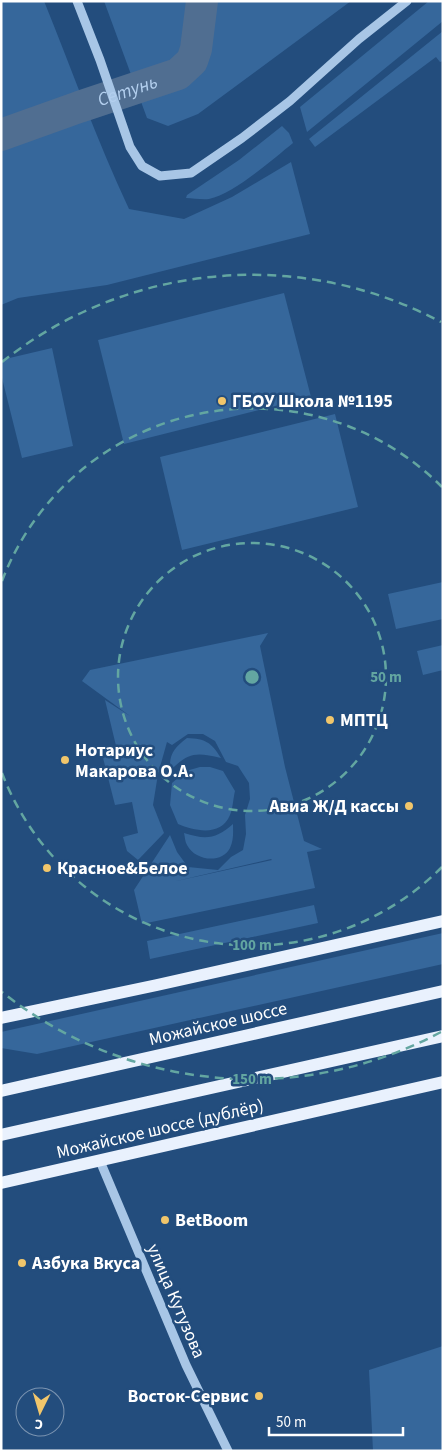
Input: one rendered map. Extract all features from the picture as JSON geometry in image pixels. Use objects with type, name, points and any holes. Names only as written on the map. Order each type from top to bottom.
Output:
[{"type":"main road","points":[[1,1018],[443,921]]},
{"type":"main road","name":"Можайское шоссе","points":[[1,1091],[443,991]]},
{"type":"main road","points":[[1,1136],[443,1036]]},
{"type":"main road","name":"Можайское шоссе (дублёр)","points":[[1,1183],[443,1082]]},
{"type":"street","points":[[77,1],[130,147],[142,166],[160,176],[191,172],[242,138],[290,101],[359,40],[407,1]]},
{"type":"street","name":"улица Кутузова","points":[[100,1161],[186,1366],[228,1451]]},
{"type":"shaded area","points":[[1,1],[44,1],[95,131],[129,209],[184,219],[232,197],[291,162],[310,234],[107,285],[18,298],[1,305],[1,146],[88,116],[79,93],[46,108],[1,122]]},
{"type":"shaded area","points":[[104,1],[351,1],[198,114],[168,126],[147,118]]},
{"type":"shaded area","points":[[429,1],[443,1],[443,21],[307,132],[300,107]]},
{"type":"shaded area","points":[[443,31],[443,61],[440,62],[436,57],[315,147],[309,139]]},
{"type":"shaded area","points":[[79,93],[88,116],[1,146],[1,122],[46,108]]},
{"type":"shaded area","points":[[282,126],[289,133],[293,143],[253,175],[219,196],[209,199],[186,198],[187,195],[239,160]]},
{"type":"shaded area","points":[[284,293],[311,397],[124,444],[98,340]]},
{"type":"shaded area","points":[[52,348],[73,446],[22,458],[1,374],[1,360]]},
{"type":"shaded area","points":[[335,414],[358,507],[182,550],[160,457]]},
{"type":"shaded area","points":[[443,582],[443,619],[396,629],[388,594]]},
{"type":"shaded area","points":[[268,633],[260,646],[285,767],[304,841],[322,849],[307,852],[315,888],[142,924],[134,890],[170,835],[177,852],[188,867],[218,870],[231,857],[243,850],[246,834],[245,815],[250,799],[249,783],[238,766],[226,762],[215,741],[203,734],[188,734],[172,745],[167,742],[158,774],[153,805],[164,833],[138,860],[127,851],[123,837],[138,833],[132,802],[115,805],[102,754],[117,750],[105,700],[130,716],[82,681],[90,670]],"holes":[[[271,859],[272,860],[172,882]]]},
{"type":"shaded area","points":[[443,645],[443,670],[423,675],[417,651]]},
{"type":"shaded area","points":[[187,738],[207,742],[221,758],[199,754],[193,755],[182,760],[170,771],[170,760],[173,752]]},
{"type":"shaded area","points":[[200,767],[210,767],[223,771],[235,791],[230,815],[226,822],[214,829],[192,829],[178,824],[170,805],[172,783],[186,771]]},
{"type":"shaded area","points":[[233,824],[230,848],[221,857],[202,857],[191,850],[186,844],[184,833],[199,837],[210,837],[221,833]]},
{"type":"shaded area","points":[[314,905],[318,923],[150,959],[147,941]]},
{"type":"shaded area","points":[[443,933],[443,964],[37,1054],[1,1048],[1,1032]]},
{"type":"shaded area","points":[[443,1346],[443,1451],[373,1451],[369,1370]]},
{"type":"waterway","name":"Сетунь","points":[[1,135],[178,74],[192,61],[196,49],[202,1]]},
{"type":"place","name":"ГБОУ Школа №1195","points":[[222,401]]},
{"type":"place","name":"МПТЦ","points":[[330,720]]},
{"type":"place","name":"Нотариус Макарова О.А.","points":[[65,760]]},
{"type":"place","name":"Авиа Ж/Д кассы","points":[[409,806]]},
{"type":"place","name":"Красное&Белое","points":[[47,868]]},
{"type":"place","name":"BetBoom","points":[[165,1220]]},
{"type":"place","name":"Азбука Вкуса","points":[[22,1263]]},
{"type":"place","name":"Восток-Сервис","points":[[259,1396]]}]
